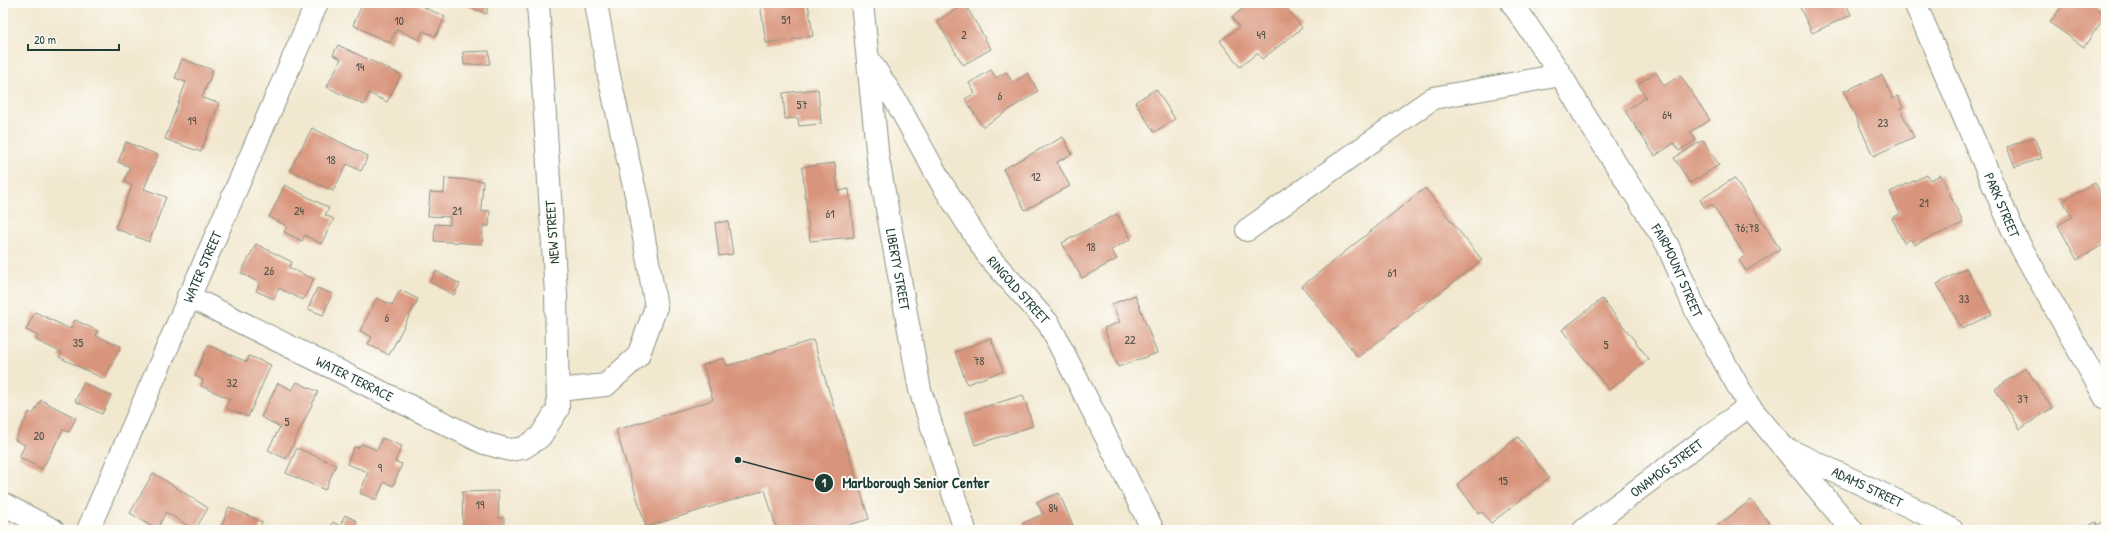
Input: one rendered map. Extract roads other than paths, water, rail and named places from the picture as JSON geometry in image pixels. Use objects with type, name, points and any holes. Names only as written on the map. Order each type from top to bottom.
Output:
[{"type":"street","name":"WATER STREET","points":[[88,530],[188,296],[317,3]]},
{"type":"street","name":"NEW STREET","points":[[523,448],[540,436],[558,409],[556,294],[538,3]]},
{"type":"street","points":[[558,390],[606,385],[638,356],[656,307],[638,204],[609,76],[596,3]]},
{"type":"street","name":"LIBERTY STREET","points":[[862,3],[878,159],[920,390],[965,530]]},
{"type":"street","name":"FAIRMOUNT STREET","points":[[1512,3],[1561,75],[1585,116],[1667,244],[1697,313],[1748,406],[1852,530]]},
{"type":"street","name":"PARK STREET","points":[[1915,3],[2017,240],[2106,399]]},
{"type":"street","name":"RINGOLD STREET","points":[[868,58],[896,103],[942,184],[989,257],[1049,324],[1153,530]]},
{"type":"street","points":[[1247,230],[1433,98],[1561,75]]},
{"type":"street","name":"WATER TERRACE","points":[[188,296],[484,443],[510,450],[523,448]]},
{"type":"street","name":"ONAMOG STREET","points":[[1584,530],[1748,406]]},
{"type":"street","name":"ADAMS STREET","points":[[1782,446],[1928,515],[1952,530]]},
{"type":"street","points":[[3,504],[53,530]]},
{"type":"place","name":"Marlborough Senior Center","points":[[738,460]]}]
